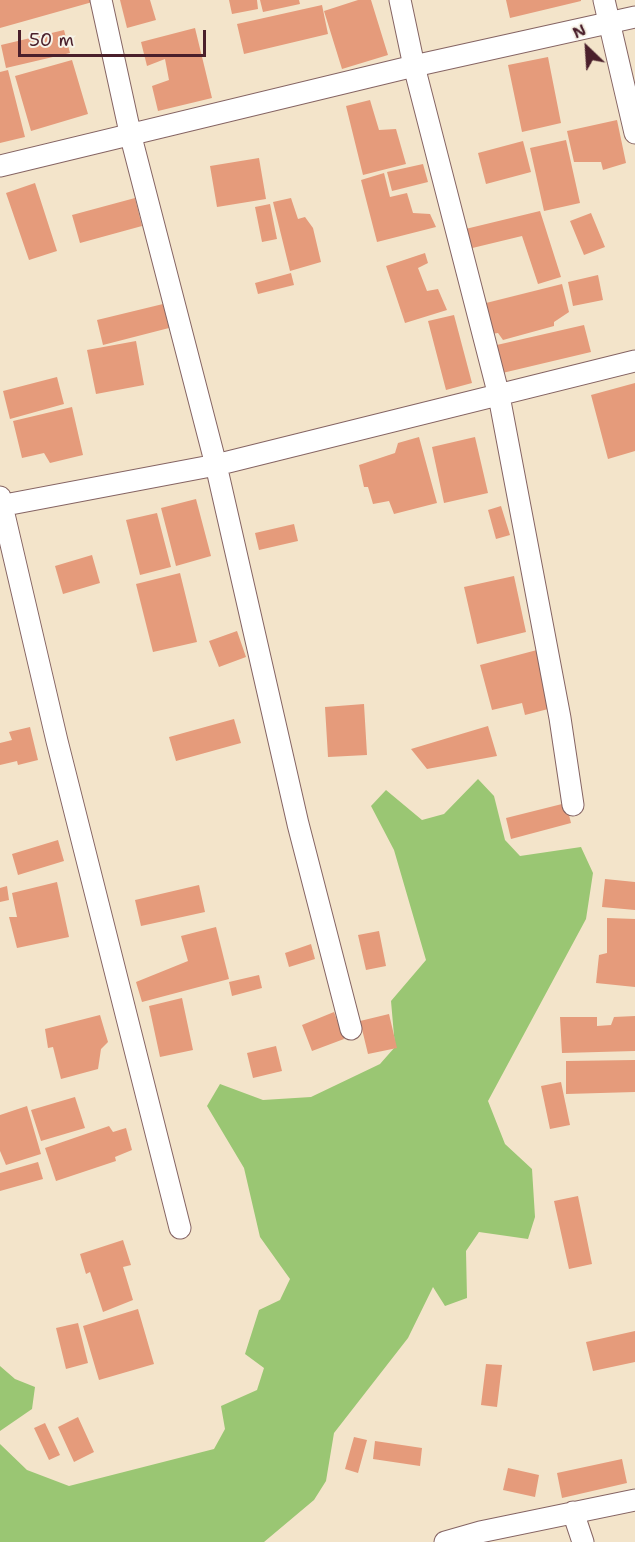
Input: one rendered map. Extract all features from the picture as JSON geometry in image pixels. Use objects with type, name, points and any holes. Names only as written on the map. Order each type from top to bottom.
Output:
[{"type":"street","points":[[101,0],[131,137],[216,465],[298,824],[351,1029]]},
{"type":"street","points":[[400,0],[414,66],[499,396],[560,718],[573,805]]},
{"type":"street","points":[[604,0],[635,133]]},
{"type":"street","points":[[0,166],[131,137],[414,66],[635,16]]},
{"type":"street","points":[[180,1228],[57,741],[1,503],[216,465],[635,361]]},
{"type":"street","points":[[446,1542],[635,1500]]},
{"type":"street","points":[[573,1512],[583,1542]]},
{"type":"green space","points":[[478,779],[494,796],[505,840],[520,856],[581,847],[593,873],[586,919],[488,1101],[505,1144],[532,1169],[535,1217],[528,1239],[479,1232],[466,1251],[467,1298],[445,1306],[433,1287],[408,1338],[334,1433],[326,1481],[314,1500],[264,1542],[0,1542],[0,1444],[27,1470],[69,1486],[214,1449],[225,1429],[221,1406],[257,1390],[264,1368],[245,1354],[259,1310],[280,1300],[290,1279],[260,1237],[244,1168],[207,1106],[220,1084],[263,1100],[311,1097],[380,1064],[395,1047],[391,1001],[426,960],[394,850],[371,806],[386,790],[422,820],[444,814]]},
{"type":"green space","points":[[0,1366],[15,1379],[35,1387],[32,1409],[0,1431]]},
{"type":"building","points":[[0,0],[96,0],[96,1],[0,28]]},
{"type":"building","points":[[120,0],[150,0],[156,20],[127,28]]},
{"type":"building","points":[[229,0],[257,0],[258,9],[232,14]]},
{"type":"building","points":[[260,0],[299,0],[300,4],[263,12]]},
{"type":"building","points":[[358,0],[371,0],[388,55],[342,69],[324,11]]},
{"type":"building","points":[[506,0],[581,0],[581,1],[510,18]]},
{"type":"building","points":[[322,5],[328,34],[244,54],[237,24]]},
{"type":"building","points":[[195,28],[212,98],[158,111],[152,86],[169,80],[165,59],[147,66],[141,42]]},
{"type":"building","points":[[64,30],[70,53],[6,68],[1,45]]},
{"type":"building","points":[[548,57],[561,123],[522,132],[508,65]]},
{"type":"building","points":[[72,60],[88,114],[31,131],[15,76]]},
{"type":"building","points":[[8,70],[25,137],[0,143],[0,72]]},
{"type":"building","points":[[370,100],[379,130],[396,129],[406,164],[363,175],[346,106]]},
{"type":"building","points":[[617,120],[626,163],[603,170],[601,162],[574,162],[567,131]]},
{"type":"building","points":[[566,140],[580,203],[544,211],[530,148]]},
{"type":"building","points":[[523,141],[531,172],[486,184],[478,153]]},
{"type":"building","points":[[259,158],[266,199],[217,207],[210,166]]},
{"type":"building","points":[[423,164],[428,182],[392,191],[387,172]]},
{"type":"building","points":[[384,173],[390,197],[407,193],[413,213],[430,214],[436,227],[377,242],[361,180]]},
{"type":"building","points":[[35,183],[57,251],[29,260],[6,193]]},
{"type":"building","points":[[135,198],[142,226],[80,243],[72,215]]},
{"type":"building","points":[[291,198],[298,219],[305,217],[313,228],[321,262],[290,271],[273,202]]},
{"type":"building","points":[[270,204],[277,239],[262,242],[255,207]]},
{"type":"building","points":[[540,211],[561,277],[538,284],[522,236],[460,251],[453,232]]},
{"type":"building","points":[[591,213],[605,247],[584,255],[570,221]]},
{"type":"building","points":[[425,253],[428,263],[418,268],[427,291],[438,289],[447,310],[405,323],[386,266]]},
{"type":"building","points":[[291,273],[294,285],[258,294],[255,283]]},
{"type":"building","points":[[598,275],[603,300],[573,306],[568,282]]},
{"type":"building","points":[[562,284],[569,312],[554,322],[554,326],[503,340],[498,333],[477,336],[470,307]]},
{"type":"building","points":[[163,304],[169,328],[103,345],[97,320]]},
{"type":"building","points":[[454,315],[472,383],[446,390],[428,321]]},
{"type":"building","points":[[584,325],[591,352],[494,375],[488,347]]},
{"type":"building","points":[[136,341],[144,385],[96,394],[87,350]]},
{"type":"building","points":[[57,377],[64,404],[10,419],[3,391]]},
{"type":"building","points":[[635,383],[635,451],[608,459],[591,395]]},
{"type":"building","points":[[72,407],[83,455],[50,463],[44,453],[22,458],[13,421]]},
{"type":"building","points":[[419,437],[437,503],[394,514],[389,501],[373,504],[368,487],[364,487],[359,465],[395,453],[398,443]]},
{"type":"building","points":[[475,437],[488,493],[444,503],[432,447]]},
{"type":"building","points":[[196,499],[211,556],[176,566],[161,508]]},
{"type":"building","points":[[501,506],[510,535],[496,539],[488,510]]},
{"type":"building","points":[[157,513],[171,567],[140,575],[126,520]]},
{"type":"building","points":[[294,524],[298,541],[259,550],[255,533]]},
{"type":"building","points":[[92,555],[100,583],[63,594],[55,566]]},
{"type":"building","points":[[180,573],[197,642],[153,652],[136,584]]},
{"type":"building","points":[[514,576],[526,632],[477,644],[464,587]]},
{"type":"building","points":[[237,631],[246,657],[219,667],[209,641]]},
{"type":"building","points":[[537,650],[552,708],[525,715],[522,703],[492,710],[480,665]]},
{"type":"building","points":[[364,704],[367,755],[328,757],[325,707]]},
{"type":"building","points":[[234,719],[241,743],[176,761],[169,737]]},
{"type":"building","points":[[488,726],[497,756],[427,769],[411,749]]},
{"type":"building","points":[[30,727],[38,760],[18,765],[17,761],[0,765],[0,743],[12,740],[9,732]]},
{"type":"building","points":[[566,803],[571,823],[511,839],[506,818]]},
{"type":"building","points":[[58,840],[64,861],[18,875],[12,854]]},
{"type":"building","points":[[605,879],[635,882],[635,910],[602,907]]},
{"type":"building","points":[[57,882],[69,937],[17,948],[9,917],[17,917],[12,893]]},
{"type":"building","points":[[199,885],[205,912],[141,926],[135,900]]},
{"type":"building","points":[[7,886],[9,900],[0,902],[0,888]]},
{"type":"building","points":[[607,918],[635,919],[635,987],[596,983],[599,955],[607,953]]},
{"type":"building","points":[[216,927],[229,979],[142,1002],[136,982],[188,961],[181,936]]},
{"type":"building","points":[[379,931],[386,966],[366,970],[358,935]]},
{"type":"building","points":[[311,944],[315,959],[289,967],[285,953]]},
{"type":"building","points":[[259,975],[262,988],[232,996],[229,982]]},
{"type":"building","points":[[182,998],[193,1050],[160,1057],[149,1006]]},
{"type":"building","points":[[334,1012],[344,1039],[312,1051],[302,1025]]},
{"type":"building","points":[[389,1014],[397,1048],[368,1054],[360,1021]]},
{"type":"building","points":[[100,1015],[108,1042],[101,1049],[98,1069],[61,1079],[53,1047],[48,1048],[45,1029]]},
{"type":"building","points":[[635,1016],[635,1051],[562,1053],[560,1017],[597,1017],[597,1026],[611,1025],[614,1017]]},
{"type":"building","points":[[276,1046],[282,1071],[253,1078],[247,1053]]},
{"type":"building","points":[[635,1060],[635,1092],[566,1094],[566,1061]]},
{"type":"building","points":[[561,1082],[570,1125],[550,1129],[541,1086]]},
{"type":"building","points":[[75,1097],[85,1128],[41,1141],[31,1110]]},
{"type":"building","points":[[27,1106],[41,1154],[6,1165],[0,1151],[0,1115]]},
{"type":"building","points":[[109,1126],[113,1132],[126,1128],[132,1150],[115,1157],[116,1161],[56,1181],[45,1148]]},
{"type":"building","points":[[38,1162],[43,1179],[0,1191],[0,1173]]},
{"type":"building","points":[[578,1196],[592,1264],[569,1269],[554,1201]]},
{"type":"building","points":[[123,1240],[131,1265],[123,1267],[133,1300],[103,1312],[90,1272],[86,1274],[80,1254]]},
{"type":"building","points":[[138,1309],[154,1364],[99,1380],[83,1326]]},
{"type":"building","points":[[78,1323],[88,1363],[66,1369],[56,1328]]},
{"type":"building","points":[[635,1331],[635,1362],[593,1371],[586,1342]]},
{"type":"building","points":[[486,1364],[502,1365],[497,1407],[481,1405]]},
{"type":"building","points":[[78,1417],[94,1452],[74,1462],[58,1427]]},
{"type":"building","points":[[45,1423],[60,1455],[49,1460],[34,1428]]},
{"type":"building","points":[[354,1437],[367,1440],[358,1473],[345,1469]]},
{"type":"building","points":[[375,1441],[422,1448],[420,1466],[373,1459]]},
{"type":"building","points":[[622,1459],[627,1483],[562,1498],[557,1473]]},
{"type":"building","points":[[508,1468],[539,1475],[535,1497],[503,1490]]}]
